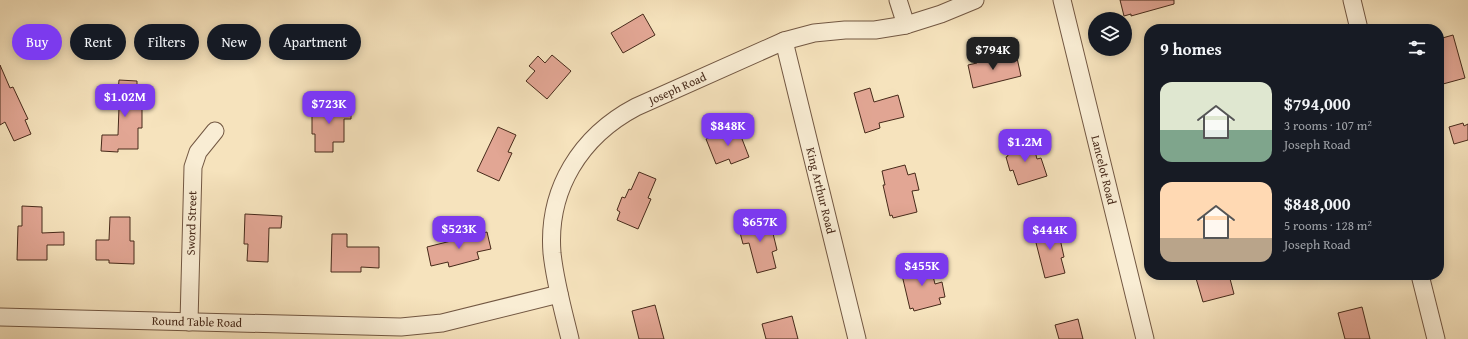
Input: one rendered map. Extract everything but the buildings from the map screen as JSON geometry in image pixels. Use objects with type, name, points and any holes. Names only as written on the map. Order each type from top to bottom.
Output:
[{"type":"street","points":[[898,0],[906,25]]},
{"type":"street","name":"Joseph Road","points":[[570,339],[559,294],[552,252],[553,223],[559,195],[569,170],[583,148],[614,120],[636,106],[784,41],[814,33],[845,30],[875,30],[906,25],[941,14],[975,0]]},
{"type":"street","name":"Lancelot Road","points":[[1062,0],[1145,339]]},
{"type":"street","points":[[1352,0],[1358,24]]},
{"type":"street","name":"King Arthur Road","points":[[784,41],[857,339]]},
{"type":"street","name":"Sword Street","points":[[190,322],[193,167],[198,152],[215,131]]},
{"type":"street","points":[[1421,280],[1436,339]]},
{"type":"street","name":"Round Table Road","points":[[0,317],[401,327],[422,326],[559,294]]}]
